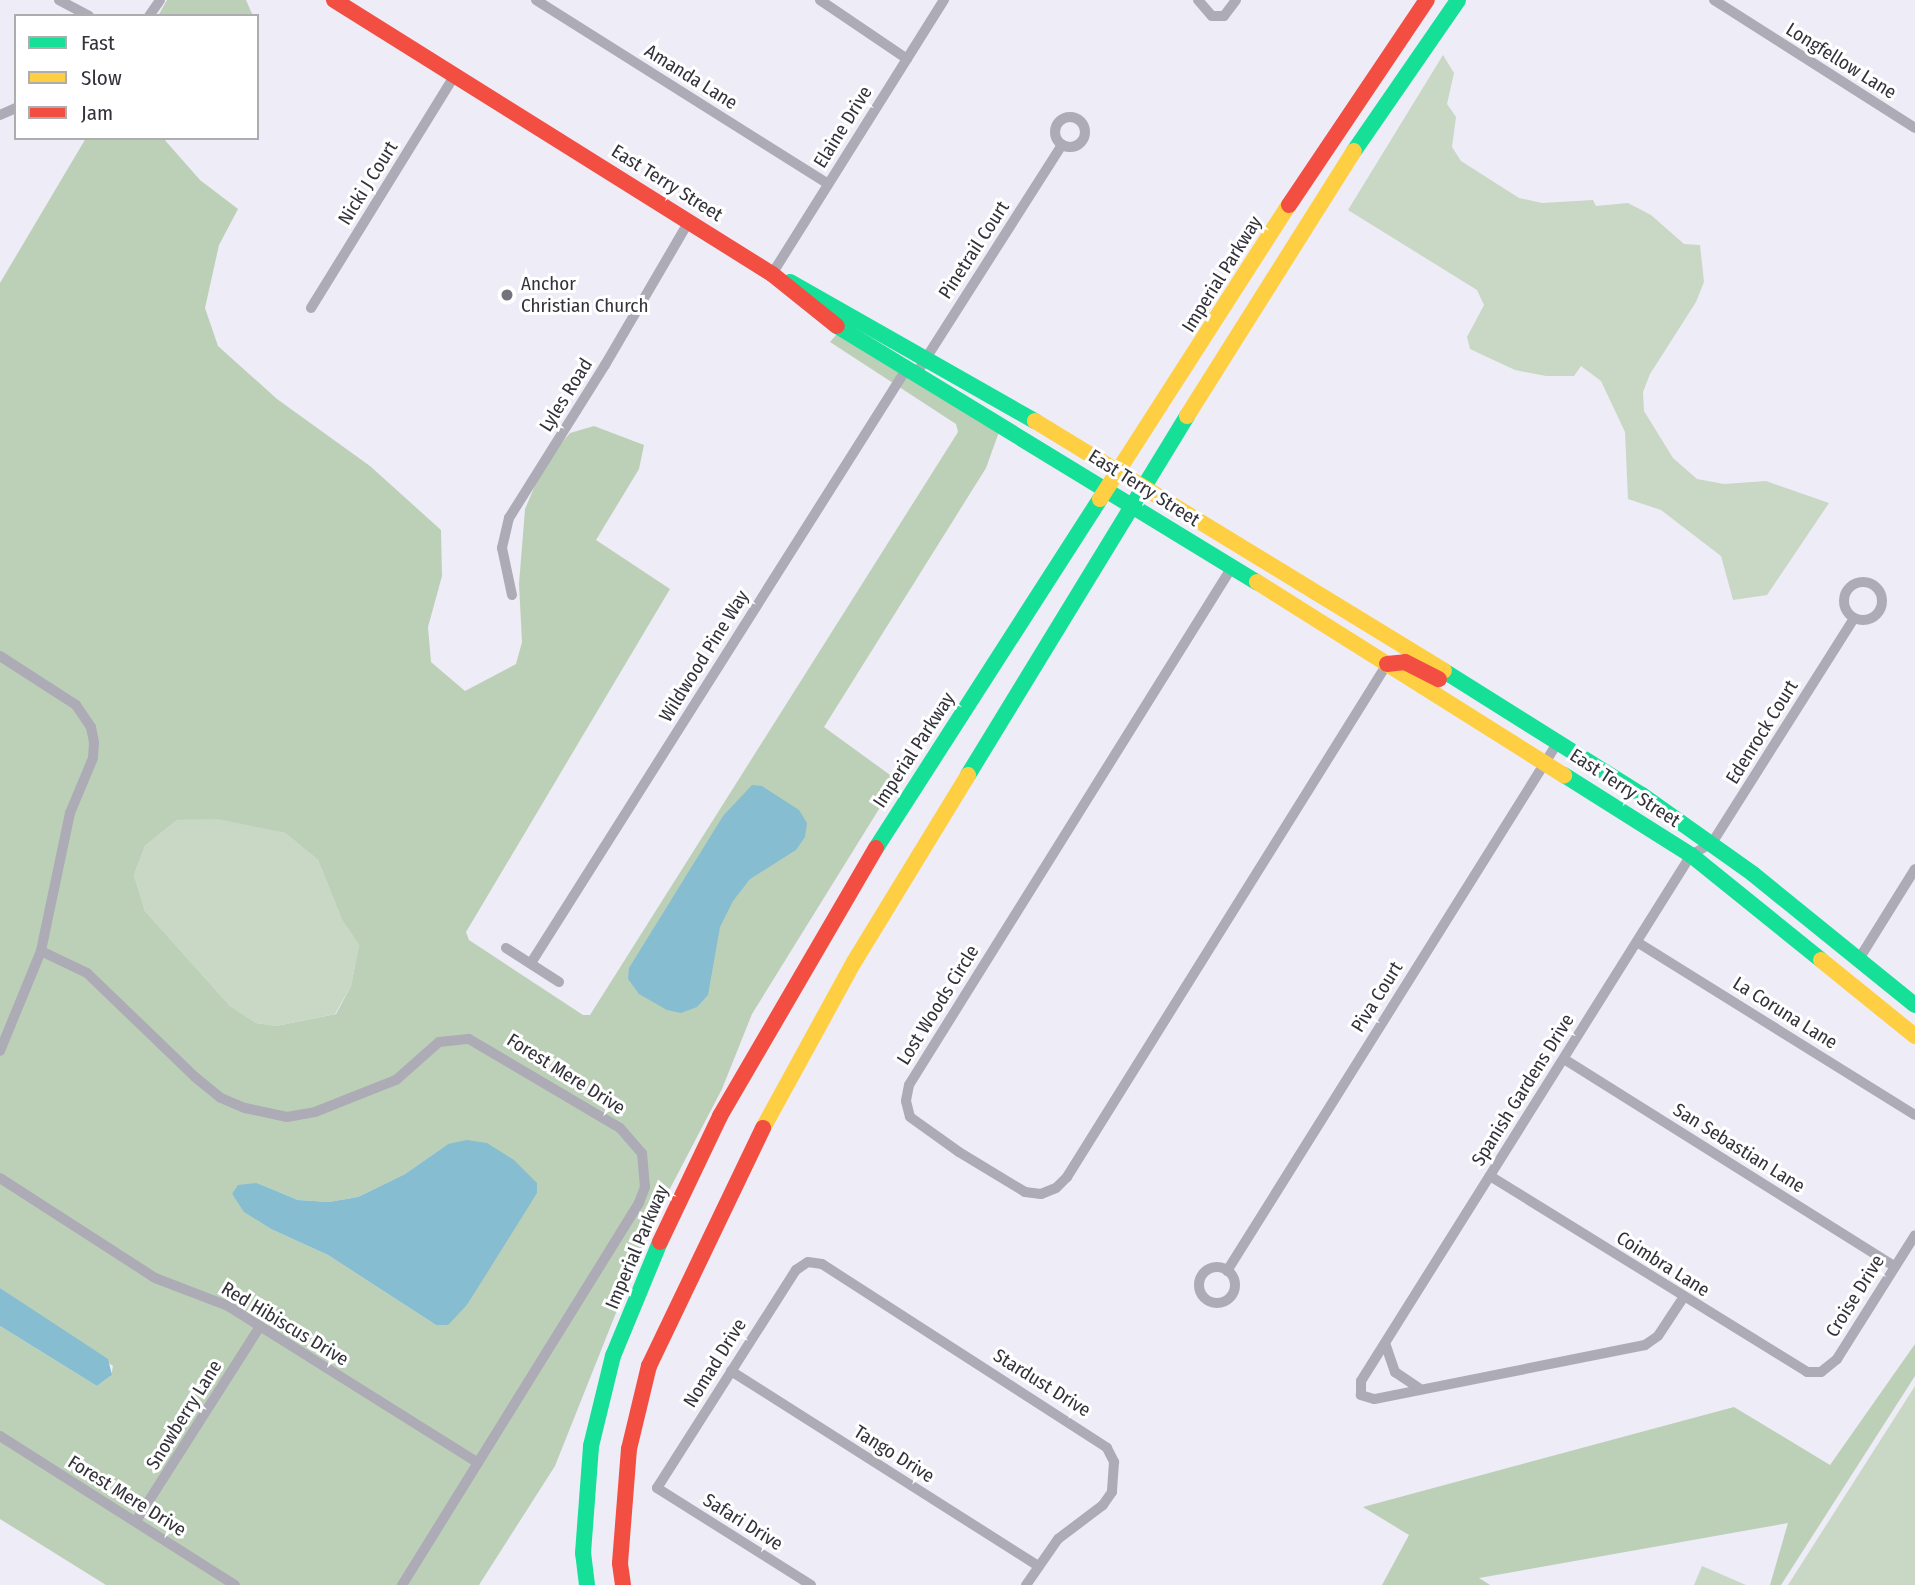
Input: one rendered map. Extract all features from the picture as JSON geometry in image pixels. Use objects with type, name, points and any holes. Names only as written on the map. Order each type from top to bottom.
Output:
[{"type":"main road","name":"East Terry Street","points":[[334,0],[772,274],[816,313],[1110,490],[1691,855],[1915,1036]]},
{"type":"main road","name":"Imperial Parkway","points":[[587,1585],[583,1553],[591,1446],[613,1356],[667,1225],[720,1116],[849,890],[1110,490],[1318,159],[1427,0]]},
{"type":"main road","points":[[623,1585],[620,1563],[629,1449],[649,1366],[756,1140],[854,962],[1323,195],[1458,0]]},
{"type":"main road","points":[[772,274],[1122,470],[1558,742],[1712,843],[1915,1005]]},
{"type":"main road","points":[[1387,664],[1405,662],[1487,709],[1516,716]]},
{"type":"street","points":[[59,0],[84,14]]},
{"type":"street","name":"Amanda Lane","points":[[536,0],[828,184]]},
{"type":"street","points":[[820,0],[907,58]]},
{"type":"street","name":"Elaine Drive","points":[[772,274],[944,0]]},
{"type":"street","points":[[1198,0],[1212,16],[1224,16],[1236,0]]},
{"type":"street","name":"Longfellow Lane","points":[[1714,0],[1915,128]]},
{"type":"street","name":"Nicki J Court","points":[[311,308],[455,75]]},
{"type":"street","name":"Pinetrail Court","points":[[911,371],[926,358],[1062,145]]},
{"type":"street","name":"Lyles Road","points":[[512,596],[502,548],[509,518],[605,365],[689,221]]},
{"type":"street","name":"Wildwood Pine Way","points":[[531,963],[911,371]]},
{"type":"street","name":"Lost Woods Circle","points":[[1232,567],[909,1085],[906,1101],[910,1117],[959,1152],[1025,1192],[1048,1191],[1067,1177],[1387,664]]},
{"type":"street","name":"Edenrock Court","points":[[1691,855],[1712,843],[1854,618]]},
{"type":"street","points":[[0,656],[76,705],[91,727],[94,743],[93,758],[70,813],[41,951],[0,1051]]},
{"type":"street","name":"Piva Court","points":[[1227,1270],[1558,742]]},
{"type":"street","name":"Spanish Gardens Drive","points":[[1683,1298],[1658,1336],[1644,1345],[1374,1399],[1361,1395],[1361,1381],[1691,855]]},
{"type":"street","points":[[1859,959],[1915,869]]},
{"type":"street","name":"La Coruna Lane","points":[[1637,942],[1915,1115]]},
{"type":"street","points":[[506,948],[559,982]]},
{"type":"street","name":"Forest Mere Drive","points":[[41,951],[87,974],[195,1077],[221,1098],[245,1108],[287,1117],[315,1112],[396,1080],[439,1042],[469,1039],[498,1052],[633,1139],[646,1170],[639,1203],[402,1585]]},
{"type":"street","name":"San Sebastian Lane","points":[[1564,1059],[1894,1266]]},
{"type":"street","name":"Coimbra Lane","points":[[1490,1176],[1683,1298],[1807,1372],[1821,1373]]},
{"type":"street","name":"Red Hibiscus Drive","points":[[0,1178],[149,1274],[228,1306],[478,1462]]},
{"type":"street","name":"Croise Drive","points":[[1821,1373],[1837,1360],[1915,1235]]},
{"type":"street","name":"Nomad Drive","points":[[657,1488],[796,1270],[808,1262]]},
{"type":"street","name":"Stardust Drive","points":[[808,1262],[834,1271],[1107,1448],[1114,1462],[1112,1492],[1103,1505],[1058,1539],[1026,1585]]},
{"type":"street","name":"Snowberry Lane","points":[[136,1521],[260,1326]]},
{"type":"street","points":[[1385,1343],[1395,1372],[1421,1389]]},
{"type":"street","name":"Tango Drive","points":[[731,1371],[1038,1566]]},
{"type":"street","name":"Forest Mere Drive","points":[[0,1436],[235,1585]]},
{"type":"street","name":"Safari Drive","points":[[657,1488],[811,1585]]},
{"type":"green space","points":[[167,0],[246,0],[252,14],[159,14]]},
{"type":"green space","points":[[1443,55],[1454,73],[1447,104],[1456,117],[1452,147],[1461,161],[1519,198],[1542,203],[1593,200],[1596,206],[1628,203],[1651,215],[1684,244],[1700,245],[1704,282],[1696,302],[1650,374],[1643,392],[1644,411],[1673,458],[1697,479],[1724,484],[1766,481],[1829,503],[1767,595],[1733,600],[1721,556],[1661,510],[1628,499],[1625,432],[1601,381],[1581,366],[1574,376],[1546,376],[1515,370],[1470,349],[1467,337],[1484,305],[1477,290],[1348,210]]},
{"type":"green space","points":[[85,140],[165,140],[200,180],[238,209],[219,245],[205,308],[218,346],[277,399],[370,466],[441,530],[442,576],[428,627],[431,662],[465,691],[516,664],[522,642],[519,584],[525,509],[545,462],[570,433],[594,426],[644,445],[639,469],[596,540],[670,589],[466,932],[469,940],[583,1015],[590,1015],[958,432],[956,424],[830,342],[837,334],[999,432],[986,468],[824,727],[897,780],[752,1014],[722,1089],[651,1225],[555,1466],[479,1585],[106,1585],[0,1519],[0,1326],[97,1386],[111,1376],[113,1366],[0,1288],[0,283]],"holes":[[[218,819],[285,833],[318,860],[342,920],[359,945],[351,986],[336,1014],[276,1026],[256,1023],[230,1006],[145,911],[134,875],[145,846],[177,820]],[[448,1144],[493,1261],[467,1305],[452,1319],[436,1325],[328,1255],[271,1229],[245,1212],[232,1194],[257,1183],[298,1200],[329,1202],[358,1197],[405,1174]]]},
{"type":"green space","points":[[218,818],[285,833],[318,860],[342,920],[359,945],[351,986],[335,1014],[276,1026],[256,1023],[230,1006],[145,911],[134,875],[145,846],[177,820]]},
{"type":"green space","points":[[1915,1344],[1915,1376],[1781,1585],[1770,1585],[1788,1523],[1479,1578],[1490,1585],[1382,1585],[1409,1535],[1363,1507],[1734,1407],[1830,1465]]},
{"type":"green space","points":[[1915,1386],[1915,1585],[1788,1585]]},
{"type":"green space","points":[[1702,1566],[1746,1585],[1694,1585]]},
{"type":"water","points":[[752,785],[762,786],[799,810],[807,823],[805,837],[796,850],[750,879],[733,901],[720,927],[708,995],[697,1007],[681,1013],[667,1010],[639,994],[628,979],[629,968],[723,816]]},
{"type":"water","points":[[467,1140],[487,1143],[514,1160],[537,1183],[537,1193],[467,1305],[448,1325],[436,1325],[328,1255],[271,1229],[244,1212],[232,1194],[238,1185],[257,1183],[298,1200],[329,1202],[358,1197],[405,1174],[448,1144]]},
{"type":"water","points":[[0,1288],[108,1359],[112,1375],[97,1386],[0,1326]]},
{"type":"traffic: fast","points":[[1354,151],[1458,0]]},
{"type":"traffic: fast","points":[[790,282],[1035,421]]},
{"type":"traffic: fast","points":[[837,326],[1257,582]]},
{"type":"traffic: fast","points":[[968,775],[1187,416]]},
{"type":"traffic: fast","points":[[876,848],[1100,499]]},
{"type":"traffic: fast","points":[[1444,671],[1642,795],[1753,874],[1915,1005]]},
{"type":"traffic: fast","points":[[1564,775],[1691,855],[1821,960]]},
{"type":"traffic: fast","points":[[587,1585],[583,1553],[591,1446],[613,1356],[660,1242]]},
{"type":"traffic: slow","points":[[1187,416],[1354,151]]},
{"type":"traffic: slow","points":[[1100,499],[1289,205]]},
{"type":"traffic: slow","points":[[1035,421],[1444,671]]},
{"type":"traffic: slow","points":[[1257,582],[1564,775]]},
{"type":"traffic: slow","points":[[763,1128],[854,962],[968,775]]},
{"type":"traffic: slow","points":[[1821,960],[1915,1036]]},
{"type":"traffic: jam","points":[[334,0],[772,274],[837,326]]},
{"type":"traffic: jam","points":[[1289,205],[1427,0]]},
{"type":"traffic: jam","points":[[1387,664],[1405,662],[1439,679]]},
{"type":"traffic: jam","points":[[660,1242],[720,1116],[876,848]]},
{"type":"traffic: jam","points":[[623,1585],[620,1563],[629,1449],[649,1366],[763,1128]]},
{"type":"place","name":"Anchor Christian Church","points":[[507,295]]}]
